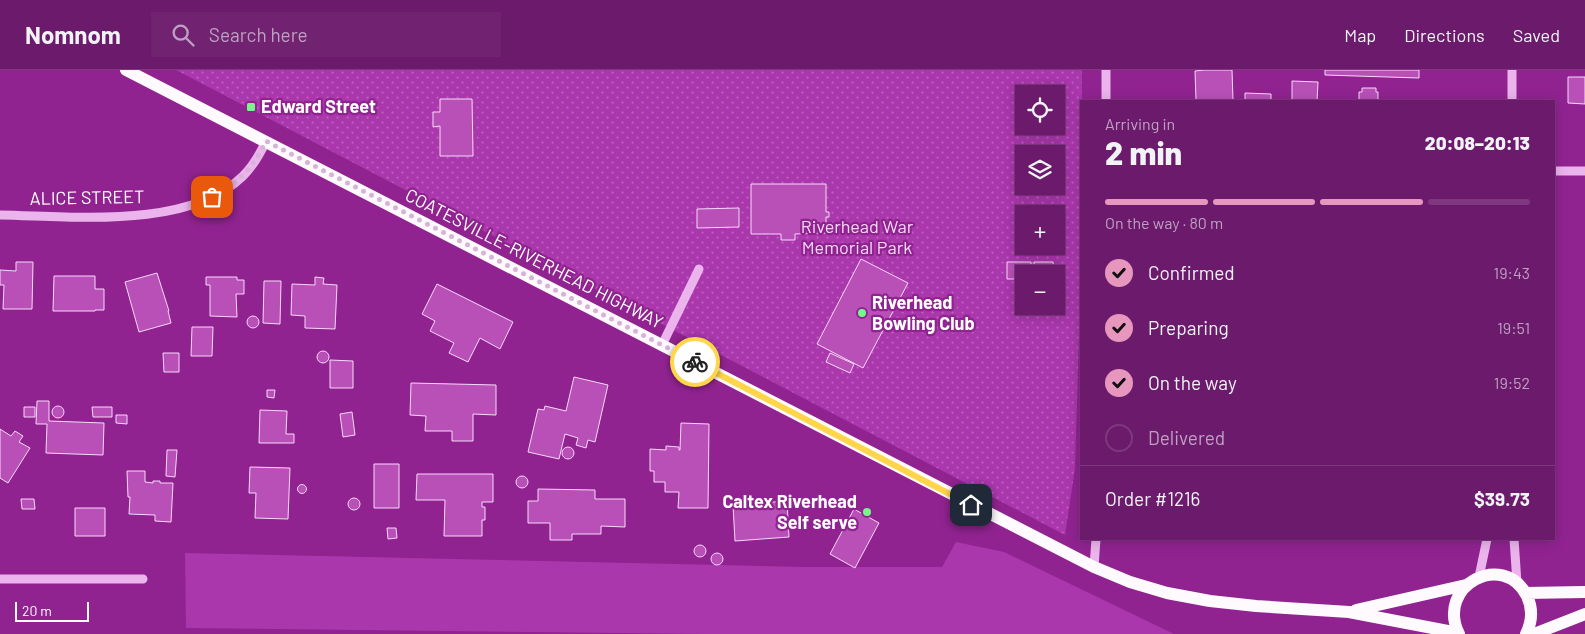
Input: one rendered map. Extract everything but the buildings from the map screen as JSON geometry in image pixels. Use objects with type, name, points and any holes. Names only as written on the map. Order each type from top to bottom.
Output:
[{"type":"main road","name":"COATESVILLE-RIVERHEAD HIGHWAY","points":[[126,70],[1094,567],[1130,582],[1167,593],[1210,601],[1349,612],[1459,633]]},
{"type":"main road","points":[[1459,633],[1454,616],[1456,599],[1466,585],[1479,577],[1499,575],[1506,577],[1521,588],[1530,604],[1531,616],[1526,634]]},
{"type":"main road","name":"COATESVILLE-RIVERHEAD HIGHWAY","points":[[1349,612],[1466,585]]},
{"type":"main road","points":[[1521,588],[1585,592]]},
{"type":"main road","points":[[1534,634],[1585,614]]},
{"type":"street","points":[[1106,70],[1106,100]]},
{"type":"street","points":[[1512,70],[1512,100]]},
{"type":"street","name":"ALICE STREET","points":[[0,215],[117,217],[176,211],[201,202],[222,191],[242,177],[258,158],[266,141]]},
{"type":"street","points":[[1555,171],[1585,170]]},
{"type":"street","points":[[662,345],[700,269]]},
{"type":"street","points":[[1094,567],[1096,540]]},
{"type":"street","points":[[1479,577],[1487,540]]},
{"type":"street","points":[[1514,540],[1521,588]]},
{"type":"street","points":[[0,579],[143,580]]},
{"type":"green space","name":"Riverhead War Memorial Park","points":[[176,70],[1082,70],[1082,100],[1080,100],[1080,300],[1075,468],[1065,535]]},
{"type":"green space","points":[[956,542],[1004,552],[1174,634],[706,634],[186,628],[185,553],[803,567],[942,567]]},
{"type":"way so far","points":[[212,197],[242,177],[258,158],[266,141],[695,362]]},
{"type":"place","name":"Edward Street","points":[[251,107]]},
{"type":"place","name":"Riverhead Bowling Club","points":[[862,313]]},
{"type":"place","name":"Caltex Riverhead Self serve","points":[[867,512]]},
{"type":"route","points":[[695,362],[971,505]]}]
